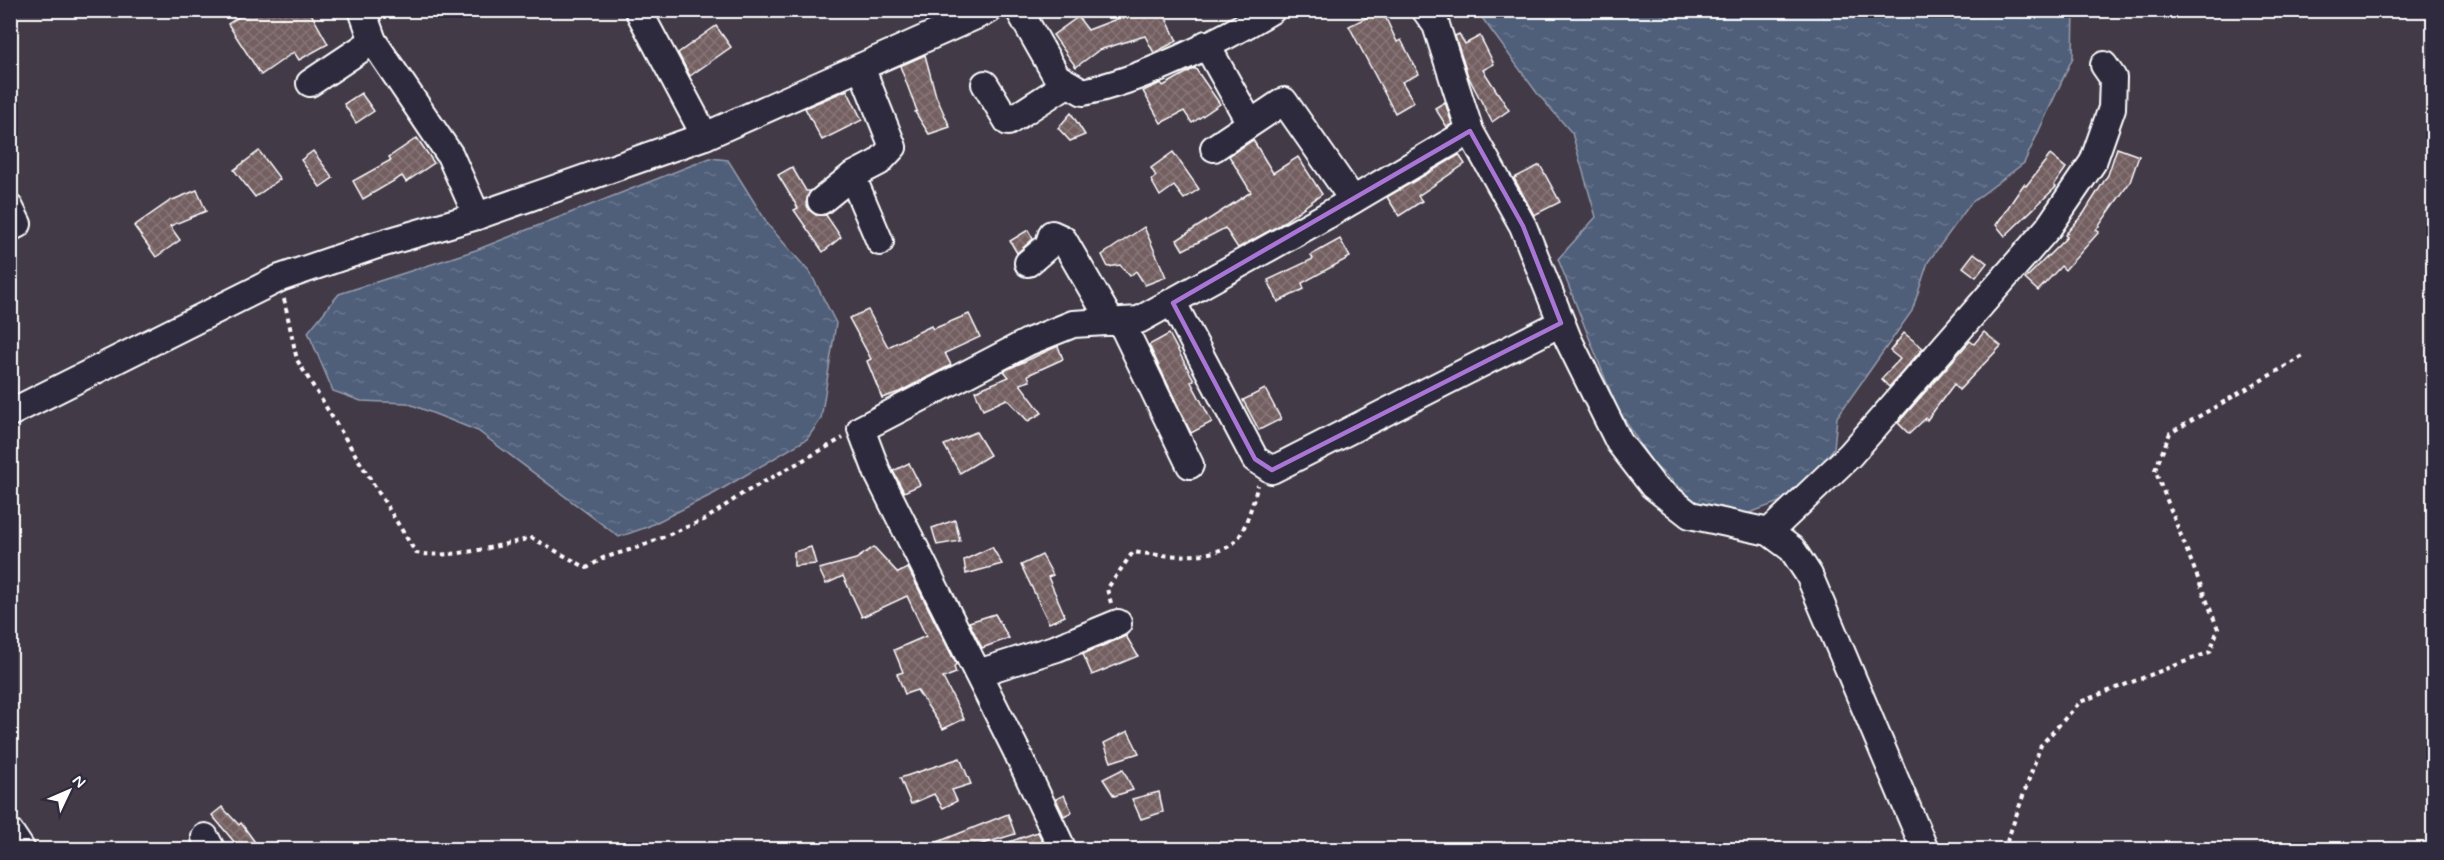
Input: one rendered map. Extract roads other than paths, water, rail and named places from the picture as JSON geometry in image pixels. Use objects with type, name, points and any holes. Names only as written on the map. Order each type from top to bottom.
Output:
[{"type":"street","points":[[362,10],[373,41],[450,155],[477,216]]},
{"type":"street","points":[[638,10],[705,136]]},
{"type":"street","points":[[10,413],[280,278],[377,245],[477,216],[705,136],[988,10]]},
{"type":"street","points":[[1019,10],[1057,77],[1083,92],[1102,88],[1158,68],[1272,10]]},
{"type":"street","points":[[1425,10],[1436,26],[1470,130],[1523,226],[1561,323],[1619,442],[1653,486],[1690,515],[1768,532],[1792,549],[1809,575],[1925,849]]},
{"type":"street","points":[[310,83],[373,41]]},
{"type":"street","points":[[1206,44],[1250,123]]},
{"type":"street","points":[[1768,532],[1850,455],[2048,228],[2093,162],[2112,108],[2113,78],[2104,65]]},
{"type":"street","points":[[821,201],[852,176],[879,162],[893,147],[861,67]]},
{"type":"street","points":[[985,84],[1008,122],[1067,84]]},
{"type":"street","points":[[1214,148],[1284,101],[1353,200]]},
{"type":"street","points":[[1063,849],[878,474],[861,429],[1028,342],[1074,324],[1139,320],[1173,303],[1353,200],[1470,130]]},
{"type":"street","points":[[852,176],[880,242]]},
{"type":"street","points":[[10,208],[18,224],[10,228]]},
{"type":"street","points":[[1028,263],[1048,246],[1052,234],[1063,239],[1116,322],[1190,465]]},
{"type":"street","points":[[1173,303],[1255,459],[1264,467],[1272,470],[1561,323]]},
{"type":"street","points":[[978,674],[1057,648],[1118,623]]},
{"type":"street","points":[[10,832],[22,849]]},
{"type":"water","points":[[1477,11],[2074,11],[2073,57],[2024,163],[1971,203],[1928,262],[1912,311],[1837,417],[1834,448],[1798,495],[1744,515],[1702,507],[1652,463],[1616,406],[1558,259],[1596,217],[1572,133],[1537,93]]},
{"type":"water","points":[[710,158],[728,160],[769,226],[811,274],[836,323],[821,419],[807,439],[715,493],[647,527],[619,537],[478,431],[407,403],[361,401],[333,391],[308,332],[339,294],[476,250]]}]
